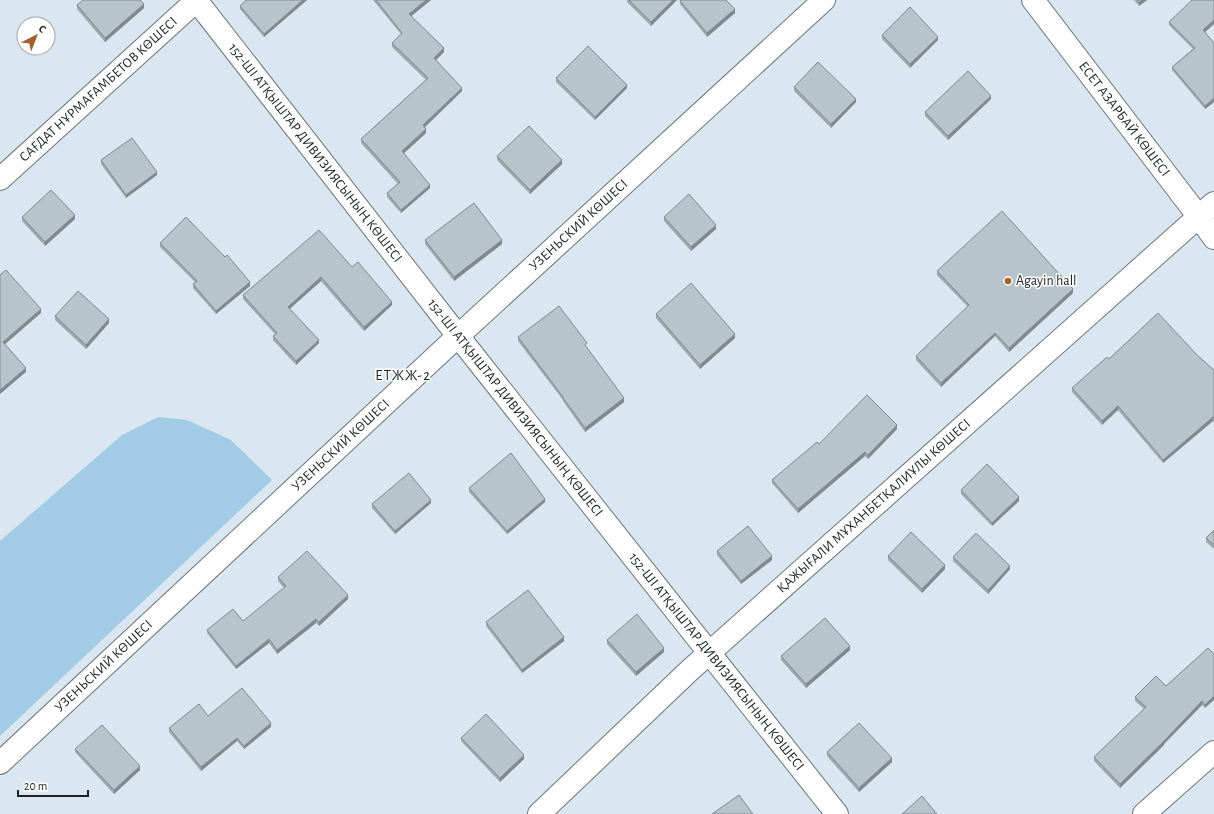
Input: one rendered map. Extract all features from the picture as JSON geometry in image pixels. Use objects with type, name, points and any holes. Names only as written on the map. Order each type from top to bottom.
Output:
[{"type":"street","name":"152-ШІ АТҚЫШТАР ДИВИЗИЯСЫНЫҢ КӨШЕСІ","points":[[197,0],[458,336],[837,814]]},
{"type":"street","name":"САҒДАТ НҰРМАҒАМБЕТОВ КӨШЕСІ","points":[[0,179],[197,0]]},
{"type":"street","name":"УЗЕНЬСКИЙ КӨШЕСІ","points":[[0,763],[458,336],[824,0]]},
{"type":"street","name":"ЕСЕТ АЗАРБАЙ КӨШЕСІ","points":[[1033,0],[1207,210],[1214,238]]},
{"type":"street","name":"ҚАЖЫҒАЛИ МҰХАНБЕТҚАЛИҰЛЫ КӨШЕСІ","points":[[539,814],[709,653],[1207,210]]},
{"type":"street","points":[[1144,814],[1214,752]]},
{"type":"shaded area","points":[[158,417],[187,420],[231,440],[272,480],[0,736],[0,541],[122,435]]},
{"type":"building","points":[[83,0],[140,0],[144,4],[105,38],[77,5]]},
{"type":"building","points":[[246,0],[303,0],[264,34],[240,6]]},
{"type":"building","points":[[376,0],[426,0],[409,14],[444,48],[434,58],[462,88],[423,125],[426,129],[402,151],[430,185],[401,210],[387,193],[400,182],[361,139],[428,78],[392,43],[402,33]]},
{"type":"building","points":[[629,0],[673,0],[651,22]]},
{"type":"building","points":[[680,0],[726,0],[735,9],[707,33]]},
{"type":"building","points":[[1192,0],[1214,0],[1214,20],[1203,30],[1214,43],[1214,98],[1205,106],[1172,67],[1195,48],[1169,22]]},
{"type":"building","points":[[910,7],[938,37],[910,64],[882,35]]},
{"type":"building","points":[[588,46],[627,85],[595,117],[556,78]]},
{"type":"building","points":[[818,62],[856,99],[831,124],[794,87]]},
{"type":"building","points":[[968,71],[991,96],[948,136],[925,112]]},
{"type":"building","points":[[529,126],[562,160],[530,190],[497,156]]},
{"type":"building","points":[[132,138],[157,172],[126,195],[101,160]]},
{"type":"building","points":[[51,190],[75,215],[45,242],[22,217]]},
{"type":"building","points":[[689,194],[716,225],[691,247],[664,217]]},
{"type":"building","points":[[474,203],[502,240],[454,277],[425,240]]},
{"type":"building","points":[[1002,211],[1073,289],[1009,348],[995,333],[941,383],[916,356],[969,305],[937,271]]},
{"type":"building","points":[[186,217],[225,257],[227,255],[250,282],[216,311],[193,284],[197,281],[160,243]]},
{"type":"building","points":[[319,230],[352,267],[358,262],[392,302],[364,327],[321,277],[288,307],[319,340],[296,361],[273,336],[277,333],[243,295]]},
{"type":"building","points":[[6,270],[41,309],[3,342],[26,368],[0,390],[0,275]]},
{"type":"building","points":[[691,283],[735,334],[700,365],[656,314]]},
{"type":"building","points":[[78,291],[109,319],[86,345],[55,316]]},
{"type":"building","points":[[559,306],[587,343],[585,345],[624,398],[585,428],[518,337]]},
{"type":"building","points":[[1158,313],[1197,355],[1214,370],[1214,418],[1213,417],[1163,460],[1118,406],[1102,421],[1072,388],[1107,357],[1109,359]]},
{"type":"building","points":[[867,395],[897,425],[868,455],[865,452],[798,509],[772,480],[817,442],[819,444]]},
{"type":"building","points":[[511,453],[545,499],[507,531],[469,488]]},
{"type":"building","points":[[987,464],[1019,497],[992,523],[961,490]]},
{"type":"building","points":[[409,473],[431,500],[395,531],[372,504]]},
{"type":"building","points":[[748,526],[772,556],[741,581],[717,551]]},
{"type":"building","points":[[1214,530],[1214,545],[1206,538]]},
{"type":"building","points":[[911,532],[945,565],[922,589],[888,556]]},
{"type":"building","points":[[976,533],[1010,566],[988,590],[953,557]]},
{"type":"building","points":[[307,551],[348,595],[319,622],[316,619],[277,650],[269,639],[236,666],[207,630],[233,609],[243,621],[286,586],[278,577]]},
{"type":"building","points":[[528,590],[564,637],[522,670],[486,622]]},
{"type":"building","points":[[637,614],[664,648],[636,672],[607,640]]},
{"type":"building","points":[[825,618],[850,646],[806,684],[781,656]]},
{"type":"building","points":[[1208,648],[1214,654],[1214,696],[1205,705],[1202,701],[1120,784],[1094,757],[1146,707],[1135,697],[1156,676],[1166,686]]},
{"type":"building","points":[[242,688],[271,723],[244,746],[237,738],[201,767],[169,728],[199,704],[208,716]]},
{"type":"building","points":[[486,714],[524,755],[500,778],[461,738]]},
{"type":"building","points":[[859,723],[892,758],[859,788],[827,752]]},
{"type":"building","points":[[102,725],[140,766],[114,790],[75,749]]},
{"type":"building","points":[[739,795],[753,814],[712,814]]},
{"type":"building","points":[[922,796],[937,814],[902,814]]},
{"type":"place","name":"Agayin hall","points":[[1008,281]]},
{"type":"district","name":"ЕТЖЖ-2","points":[[403,375]]}]
